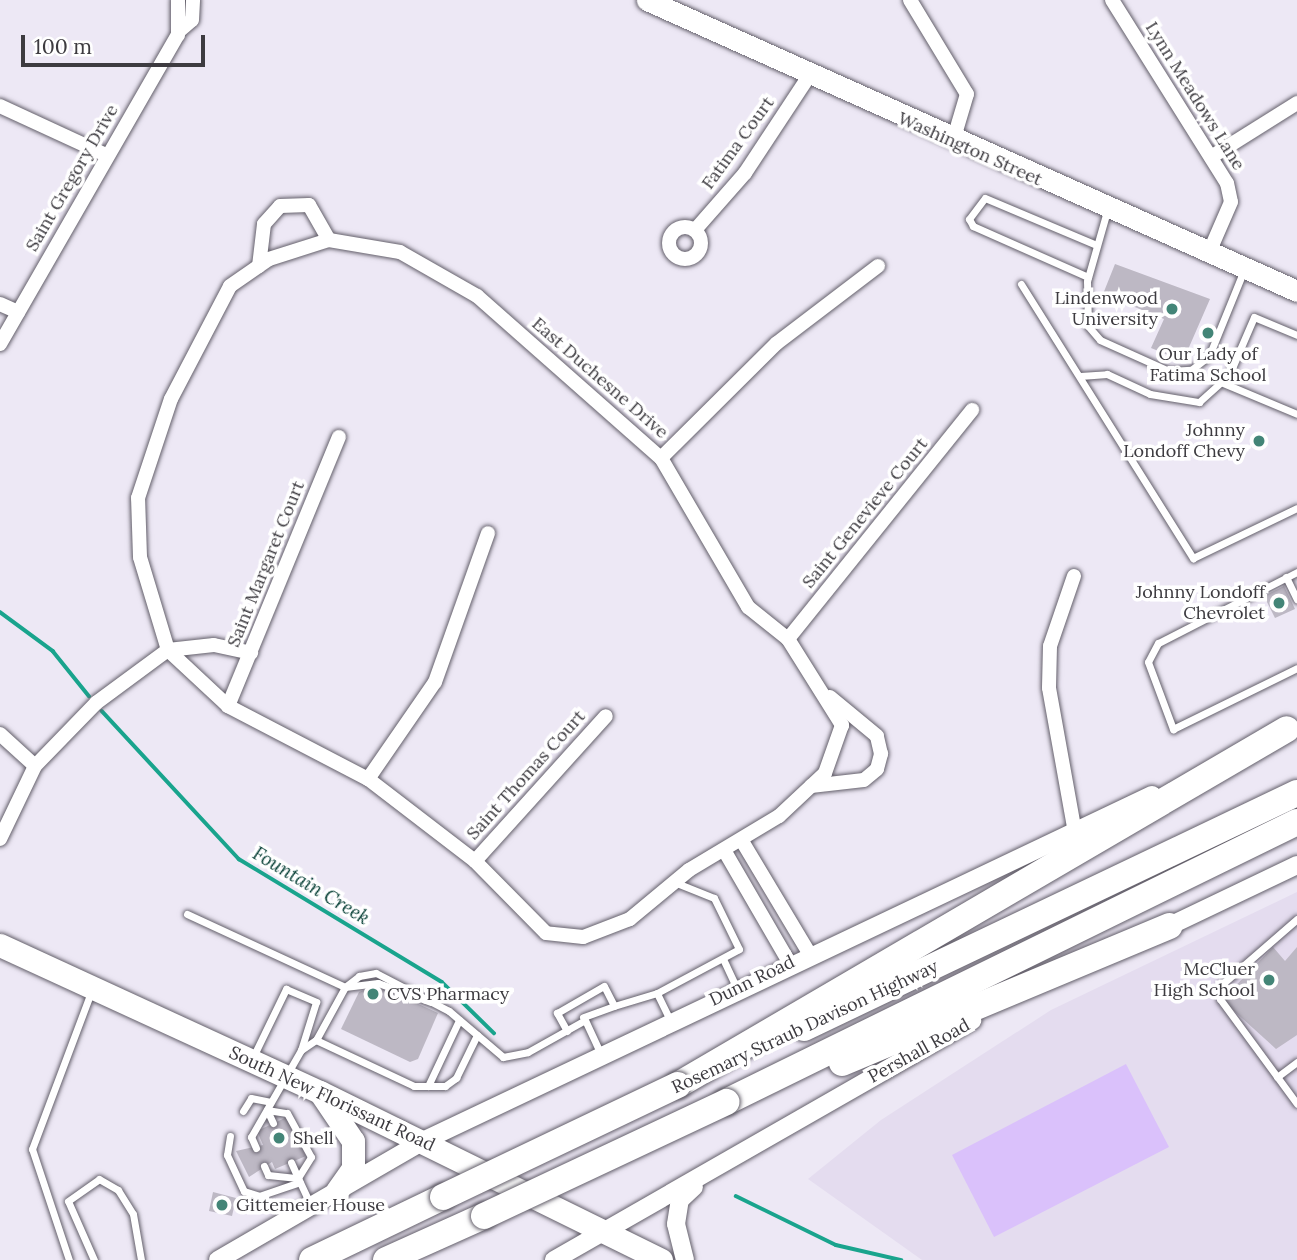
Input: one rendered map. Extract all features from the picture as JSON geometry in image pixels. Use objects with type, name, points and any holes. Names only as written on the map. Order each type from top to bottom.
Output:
[{"type":"highway","points":[[678,1085],[1292,727]]},
{"type":"highway","name":"Rosemary Straub Davison Highway","points":[[312,1260],[1297,793]]},
{"type":"highway","name":"Rosemary Straub Davison Highway","points":[[386,1260],[726,1102],[1297,822]]},
{"type":"highway","points":[[726,1102],[762,1099],[1170,926]]},
{"type":"main road","name":"Washington Street","points":[[647,0],[1107,211],[1297,291]]},
{"type":"main road","name":"South New Florissant Road","points":[[0,945],[423,1141],[662,1260]]},
{"type":"main road","points":[[320,1092],[353,1140],[354,1168],[337,1191]]},
{"type":"street","points":[[178,0],[178,32]]},
{"type":"street","name":"Saint Gregory Drive","points":[[0,344],[178,32],[192,20],[193,0]]},
{"type":"street","points":[[910,0],[967,94],[953,141]]},
{"type":"street","name":"Lynn Meadows Lane","points":[[1112,0],[1211,157],[1231,202],[1208,255]]},
{"type":"street","name":"Fatima Court","points":[[695,230],[745,173],[809,76]]},
{"type":"street","points":[[1211,157],[1297,103]]},
{"type":"street","points":[[0,106],[106,155]]},
{"type":"street","points":[[259,266],[264,224],[280,206],[309,205],[329,240],[259,266],[230,286],[188,365],[138,498],[140,557],[168,650],[228,706],[368,779],[474,861],[546,933],[583,937],[630,919],[674,882],[742,841],[825,773],[842,725],[827,694]]},
{"type":"street","name":"East Duchesne Drive","points":[[329,240],[400,252],[477,296],[661,457],[748,607],[788,639],[827,694]]},
{"type":"street","points":[[661,457],[777,343],[878,266]]},
{"type":"street","points":[[0,304],[18,312]]},
{"type":"street","name":"Saint Genevieve Court","points":[[788,639],[972,410]]},
{"type":"street","name":"Saint Margaret Court","points":[[228,706],[339,437]]},
{"type":"street","points":[[368,779],[435,682],[488,533]]},
{"type":"street","points":[[1074,576],[1050,646],[1049,688],[1075,832]]},
{"type":"street","points":[[0,839],[35,766],[96,703],[168,650],[214,645],[251,653]]},
{"type":"street","points":[[811,786],[864,780],[877,769],[881,754],[877,736],[827,694]]},
{"type":"street","name":"Saint Thomas Court","points":[[474,861],[606,716]]},
{"type":"street","name":"Dunn Road","points":[[218,1260],[423,1141],[736,987],[1075,832],[1292,727]]},
{"type":"street","points":[[0,734],[35,766]]},
{"type":"street","points":[[742,841],[809,953]]},
{"type":"street","points":[[724,850],[789,962]]},
{"type":"street","name":"Pershall Road","points":[[554,1260],[609,1233],[714,1167],[963,1025],[1297,864]]},
{"type":"street","points":[[685,1260],[676,1224],[680,1200],[714,1167]]},
{"type":"lane","points":[[1088,277],[973,226],[969,219],[985,198],[1096,245]]},
{"type":"lane","points":[[1107,211],[1088,277],[1085,315],[1093,333],[1181,372],[1209,356],[1244,270]]},
{"type":"lane","points":[[1021,284],[1194,558],[1297,508]]},
{"type":"lane","points":[[1080,376],[1107,374],[1178,401],[1199,402],[1223,383],[1254,317],[1297,335]]},
{"type":"lane","points":[[1223,383],[1297,414]]},
{"type":"lane","points":[[1297,572],[1158,643],[1148,662],[1173,729],[1297,667]]},
{"type":"lane","points":[[1286,578],[1297,600]]},
{"type":"lane","points":[[301,1050],[316,1040],[345,987],[376,973],[432,1002],[459,1020],[503,1057],[567,1031],[584,1019],[614,1006],[657,993],[724,961],[739,949],[738,938],[714,898],[674,882]]},
{"type":"lane","points":[[187,914],[345,987]]},
{"type":"lane","points":[[1297,919],[1221,985],[1220,999],[1297,1104]]},
{"type":"lane","points":[[724,961],[736,987]]},
{"type":"lane","points":[[567,1031],[557,1013],[604,986],[614,1006]]},
{"type":"lane","points":[[69,1260],[32,1149],[93,988]]},
{"type":"lane","points":[[251,1061],[286,989],[316,1002],[301,1050],[251,1137],[256,1148]]},
{"type":"lane","points":[[657,993],[670,1020]]},
{"type":"lane","points":[[584,1019],[601,1054]]},
{"type":"lane","points":[[428,1086],[459,1020]]},
{"type":"lane","points":[[316,1040],[414,1086],[428,1086],[456,1078],[477,1034]]},
{"type":"lane","points":[[1277,1077],[1297,1062]]},
{"type":"lane","points":[[243,1111],[251,1098],[271,1102]]},
{"type":"lane","points":[[267,1110],[273,1123]]},
{"type":"lane","points":[[230,1136],[227,1155],[244,1191],[259,1196],[299,1180],[310,1157],[287,1113],[267,1110]]},
{"type":"lane","points":[[291,1162],[311,1206]]},
{"type":"lane","points":[[264,1166],[268,1175],[299,1180]]},
{"type":"lane","points":[[94,1260],[68,1200],[99,1179],[118,1190],[133,1214],[139,1259]]},
{"type":"shaded area","points":[[1297,892],[1297,1260],[922,1260],[808,1179],[881,1120],[1051,1010]]},
{"type":"shaded area","points":[[1126,1064],[1169,1147],[994,1237],[952,1155]]},
{"type":"building","name":"Lindenwood University","points":[[1115,264],[1210,299],[1183,361],[1151,348],[1164,319],[1103,294]]},
{"type":"building","name":"Johnny Londoff Chevrolet","points":[[1284,586],[1295,609],[1275,618],[1264,596]]},
{"type":"building","name":"McCluer High School","points":[[1273,947],[1285,961],[1297,947],[1297,1035],[1276,1049],[1222,1000]]},
{"type":"building","name":"CVS Pharmacy","points":[[377,985],[438,1013],[418,1059],[410,1062],[341,1029],[359,992]]},
{"type":"building","name":"Shell","points":[[287,1117],[306,1156],[275,1169],[272,1162],[249,1177],[236,1151],[263,1145],[257,1131]]},
{"type":"building","name":"Gittemeier House","points":[[213,1192],[236,1198],[232,1216],[209,1211]]},
{"type":"waterway","name":"Fountain Creek","points":[[0,612],[53,651],[89,696]]},
{"type":"waterway","name":"Fountain Creek","points":[[102,711],[239,859],[442,982],[494,1033]]},
{"type":"waterway","points":[[736,1196],[836,1245],[901,1260]]},
{"type":"place","name":"Lindenwood University","points":[[1172,309]]},
{"type":"place","name":"Our Lady of Fatima School","points":[[1208,333]]},
{"type":"place","name":"Johnny Londoff Chevy","points":[[1259,441]]},
{"type":"place","name":"Johnny Londoff Chevrolet","points":[[1279,603]]},
{"type":"place","name":"McCluer High School","points":[[1269,980]]},
{"type":"place","name":"CVS Pharmacy","points":[[373,994]]},
{"type":"place","name":"Shell","points":[[279,1138]]},
{"type":"place","name":"Gittemeier House","points":[[222,1205]]}]
